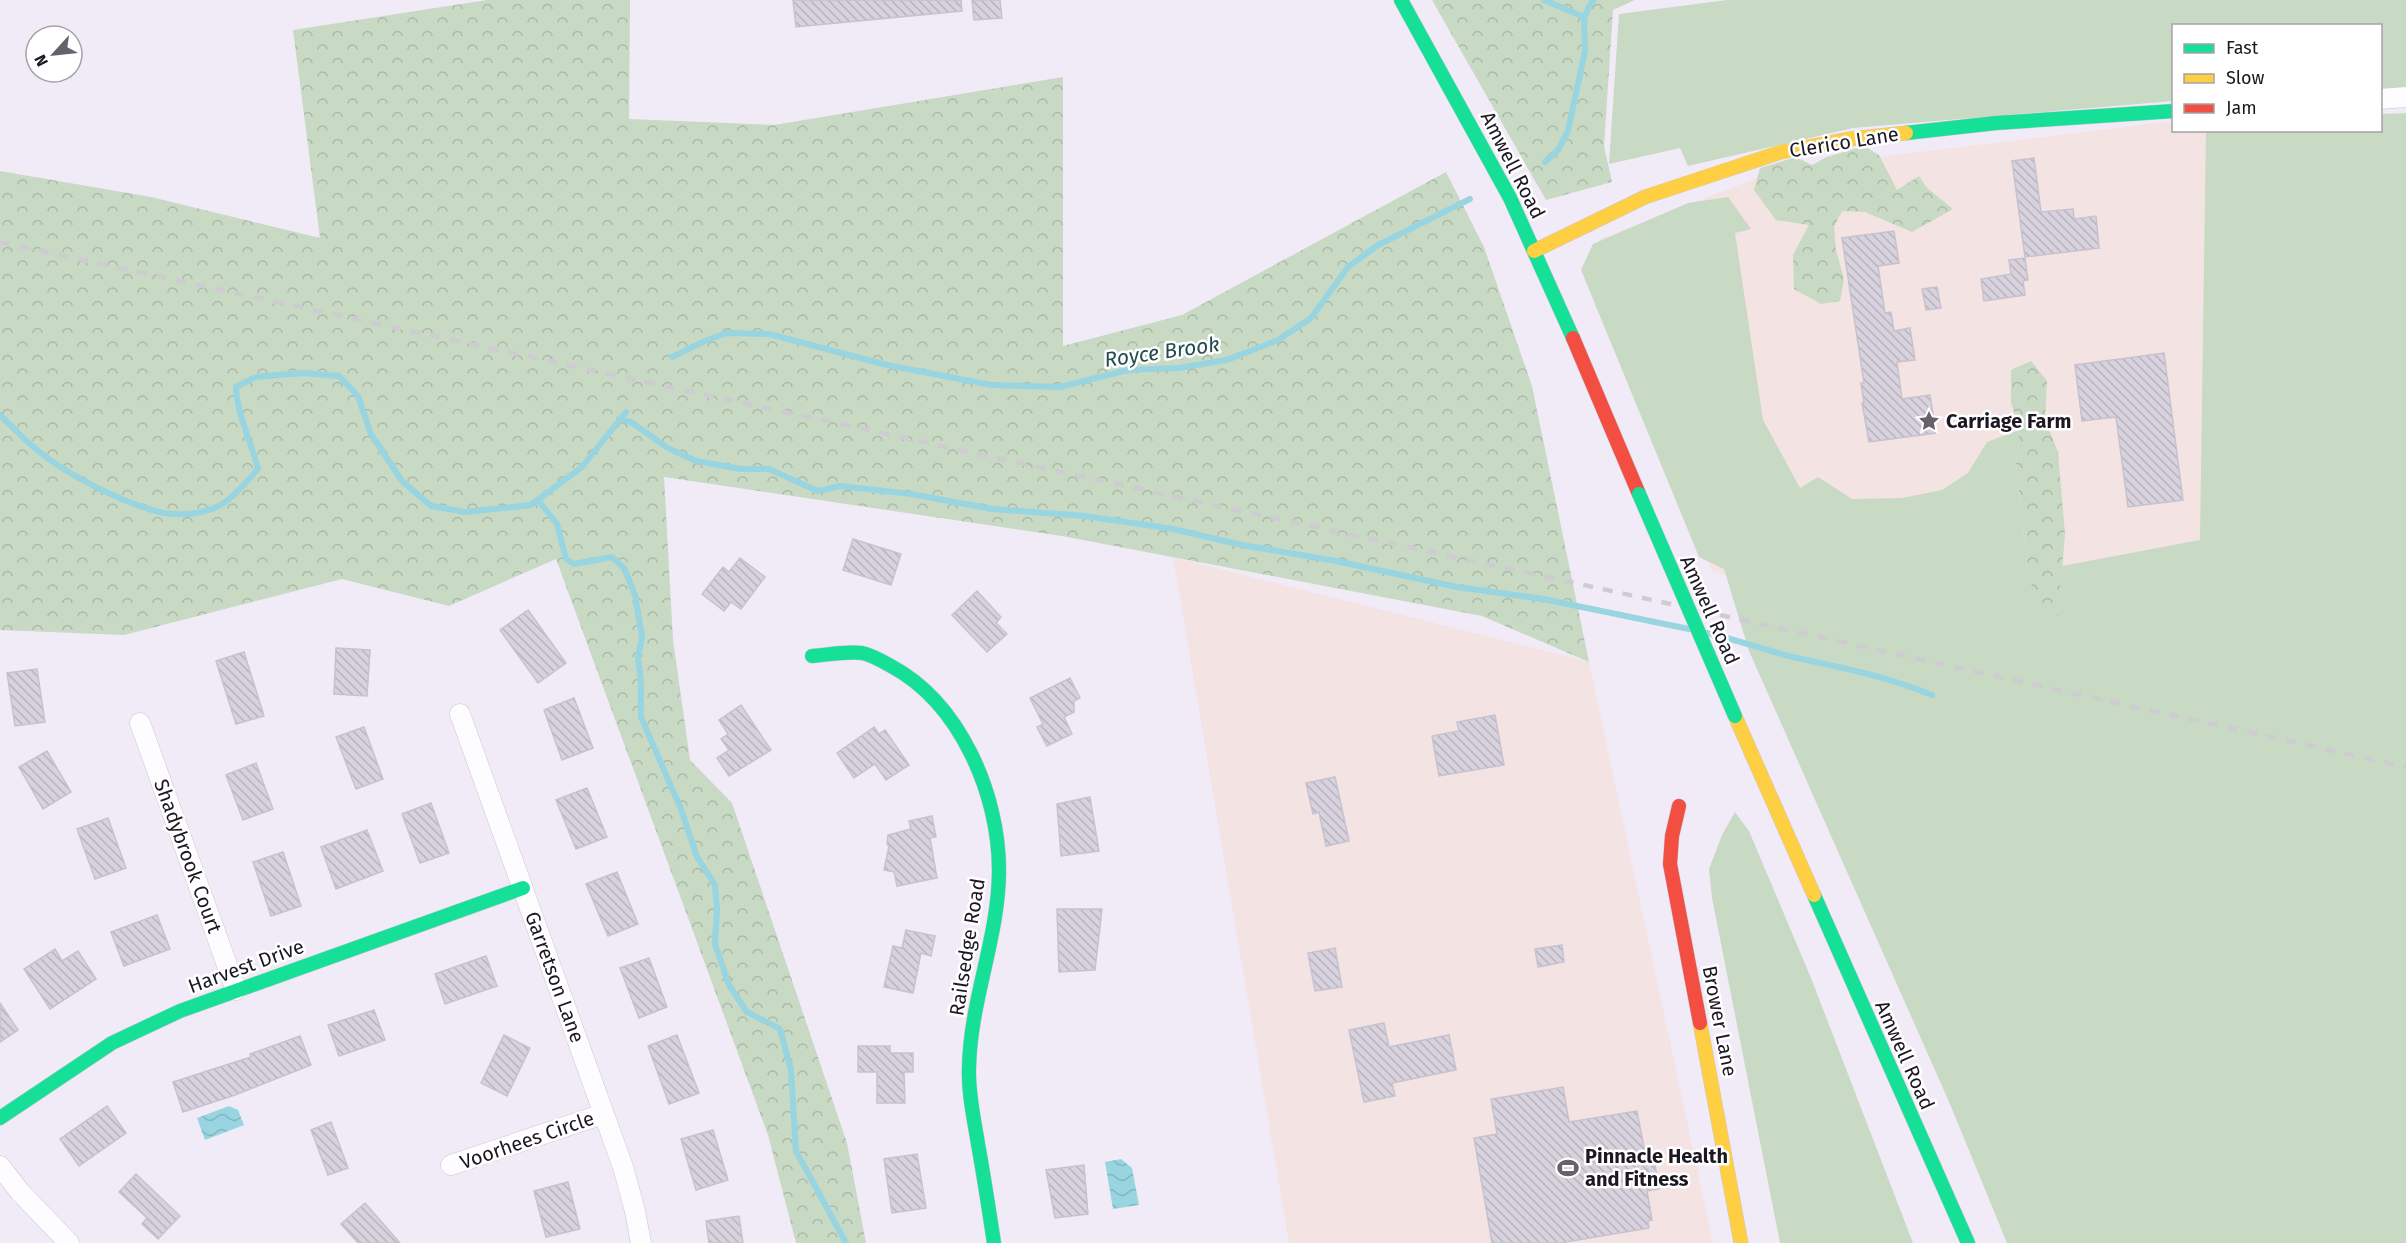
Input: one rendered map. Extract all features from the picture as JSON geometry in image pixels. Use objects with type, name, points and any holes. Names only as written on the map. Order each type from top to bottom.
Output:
[{"type":"street","name":"Amwell Road","points":[[1401,0],[1484,148],[1534,251],[1735,716],[1968,1243]]},
{"type":"street","points":[[2382,99],[2406,97]]},
{"type":"street","name":"Clerico Lane","points":[[1534,251],[1646,197],[1781,152],[1849,139],[1996,123],[2172,111]]},
{"type":"street","name":"Railsedge Road","points":[[812,656],[862,653],[895,666],[921,687],[947,716],[970,752],[983,786],[994,825],[999,868],[996,909],[974,1021],[969,1060],[971,1101],[994,1243]]},
{"type":"street","name":"Garretson Lane","points":[[460,714],[623,1167],[641,1243]]},
{"type":"street","name":"Shadybrook Court","points":[[140,723],[236,990]]},
{"type":"street","name":"Brower Lane","points":[[1679,806],[1671,836],[1671,864],[1741,1243]]},
{"type":"street","name":"Harvest Drive","points":[[0,1118],[112,1043],[180,1011],[523,888]]},
{"type":"street","name":"Voorhees Circle","points":[[451,1165],[603,1114]]},
{"type":"street","points":[[0,1166],[20,1192],[69,1243]]},
{"type":"shaded area","name":"Carriage Farm","points":[[2172,121],[2172,132],[2213,132],[2203,672],[1713,572],[1588,269],[1600,239],[1780,169]]},
{"type":"shaded area","points":[[1173,557],[1589,662],[1713,1243],[1289,1243]]},
{"type":"green space","points":[[487,0],[630,0],[629,119],[774,125],[1063,77],[1063,346],[1182,315],[1446,172],[1484,247],[1532,386],[1589,662],[1482,616],[1062,536],[664,477],[673,640],[690,760],[732,803],[847,1143],[866,1243],[796,1243],[768,1135],[556,559],[449,606],[342,579],[124,635],[0,630],[0,171],[151,197],[320,238],[293,30]]},
{"type":"green space","points":[[1432,0],[1635,0],[1613,10],[1604,146],[1612,182],[1546,200]]},
{"type":"green space","points":[[1727,0],[2406,0],[2406,88],[2382,90],[2382,24],[2172,24],[2172,101],[1853,128],[1688,166],[1680,148],[1609,164],[1619,14]]},
{"type":"green space","points":[[2406,113],[2406,1243],[2007,1243],[1950,1104],[1749,651],[1724,569],[1699,557],[1581,270],[1593,244],[1688,203],[1728,197],[1751,229],[1735,233],[1763,420],[1800,488],[1818,477],[1852,499],[1902,498],[1942,490],[1968,473],[1987,442],[2019,430],[2016,463],[2028,571],[2058,617],[2062,566],[2200,540],[2206,132],[2382,132],[2382,114]]},
{"type":"green space","points":[[1864,146],[1879,155],[1897,190],[1919,176],[1927,188],[1953,209],[1912,232],[1865,212],[1842,211],[1834,227],[1836,250],[1844,279],[1840,301],[1821,304],[1794,289],[1793,255],[1809,225],[1776,220],[1754,190],[1760,168],[1796,157],[1812,165],[1827,157]]},
{"type":"green space","points":[[2031,361],[2047,381],[2045,420],[2058,452],[2065,534],[2058,617],[2036,603],[2028,571],[2016,463],[2019,430],[2011,402],[2011,370]]},
{"type":"green space","points":[[1735,812],[1749,831],[1811,978],[1913,1243],[1780,1243],[1712,898],[1709,869],[1722,835]]},
{"type":"water","points":[[229,1106],[238,1110],[244,1125],[205,1140],[197,1118]]},
{"type":"water","points":[[1121,1159],[1132,1168],[1139,1205],[1113,1209],[1105,1162]]},
{"type":"building","points":[[793,0],[961,0],[962,11],[796,27]]},
{"type":"building","points":[[972,0],[1000,0],[1002,18],[974,20]]},
{"type":"building","points":[[2034,158],[2041,212],[2073,209],[2074,219],[2096,216],[2099,248],[2025,257],[2012,161]]},
{"type":"building","points":[[1894,231],[1899,263],[1878,266],[1885,313],[1891,312],[1894,331],[1910,328],[1915,360],[1897,362],[1902,399],[1930,395],[1936,433],[1869,442],[1862,403],[1864,403],[1861,383],[1864,383],[1842,238]]},
{"type":"building","points":[[2025,258],[2028,280],[2023,281],[2025,295],[1984,301],[1981,279],[2011,274],[2009,260]]},
{"type":"building","points":[[1937,287],[1941,308],[1926,310],[1922,289]]},
{"type":"building","points":[[2164,353],[2183,500],[2128,507],[2116,417],[2082,421],[2075,365]]},
{"type":"building","points":[[853,539],[901,554],[891,585],[843,570]]},
{"type":"building","points":[[740,558],[765,577],[741,609],[731,602],[724,611],[702,594],[723,567],[729,572]]},
{"type":"building","points":[[977,591],[1001,617],[996,623],[1007,634],[987,652],[952,615]]},
{"type":"building","points":[[528,610],[566,663],[538,683],[500,630]]},
{"type":"building","points":[[336,648],[370,650],[367,696],[334,694]]},
{"type":"building","points":[[244,652],[264,716],[236,724],[216,661]]},
{"type":"building","points":[[37,669],[45,722],[15,726],[7,673]]},
{"type":"building","points":[[1070,678],[1080,698],[1074,701],[1074,712],[1064,717],[1072,734],[1047,746],[1037,727],[1043,724],[1030,698]]},
{"type":"building","points":[[574,698],[593,748],[562,760],[544,710]]},
{"type":"building","points":[[741,705],[771,750],[729,776],[717,758],[729,750],[721,739],[728,734],[719,720]]},
{"type":"building","points":[[1495,715],[1504,765],[1439,776],[1432,736],[1459,731],[1457,722]]},
{"type":"building","points":[[364,727],[383,779],[356,789],[336,737]]},
{"type":"building","points":[[874,727],[879,734],[885,730],[909,765],[886,780],[875,764],[854,778],[837,753]]},
{"type":"building","points":[[47,751],[71,792],[43,809],[19,767]]},
{"type":"building","points":[[256,763],[273,809],[243,820],[226,775]]},
{"type":"building","points":[[1335,777],[1349,841],[1326,846],[1319,812],[1313,814],[1306,783]]},
{"type":"building","points":[[587,788],[607,837],[576,849],[556,800]]},
{"type":"building","points":[[1090,797],[1099,851],[1061,856],[1057,804]]},
{"type":"building","points":[[431,803],[449,853],[420,863],[402,814]]},
{"type":"building","points":[[932,816],[936,837],[930,838],[937,878],[897,886],[894,872],[884,870],[889,846],[887,844],[888,835],[911,829],[909,821]]},
{"type":"building","points":[[108,818],[126,868],[95,879],[77,829]]},
{"type":"building","points":[[367,830],[383,871],[336,889],[321,847]]},
{"type":"building","points":[[283,852],[301,906],[271,916],[253,862]]},
{"type":"building","points":[[617,872],[638,924],[608,936],[586,884]]},
{"type":"building","points":[[1057,909],[1102,909],[1095,970],[1059,972]]},
{"type":"building","points":[[157,915],[170,949],[124,966],[111,932]]},
{"type":"building","points":[[906,930],[935,936],[931,956],[921,953],[913,993],[884,987],[893,946],[902,948]]},
{"type":"building","points":[[1562,945],[1564,962],[1538,967],[1535,949]]},
{"type":"building","points":[[1335,948],[1342,987],[1315,991],[1308,953]]},
{"type":"building","points":[[55,949],[62,961],[78,951],[96,979],[50,1009],[24,969]]},
{"type":"building","points":[[486,956],[497,986],[445,1004],[435,974]]},
{"type":"building","points":[[649,958],[667,1007],[639,1018],[620,968]]},
{"type":"building","points":[[0,1003],[18,1030],[0,1042]]},
{"type":"building","points":[[374,1010],[385,1040],[339,1056],[328,1025]]},
{"type":"building","points":[[1384,1023],[1389,1047],[1449,1035],[1456,1070],[1392,1083],[1395,1096],[1364,1102],[1349,1030]]},
{"type":"building","points":[[504,1035],[530,1048],[507,1096],[481,1083]]},
{"type":"building","points":[[677,1035],[699,1093],[669,1104],[648,1046]]},
{"type":"building","points":[[300,1036],[311,1065],[235,1095],[183,1112],[173,1082],[251,1057],[250,1054]]},
{"type":"building","points":[[858,1046],[890,1046],[890,1053],[913,1053],[913,1072],[904,1072],[905,1103],[877,1103],[877,1072],[858,1072]]},
{"type":"building","name":"Pinnacle Health and Fitness","points":[[1563,1087],[1569,1122],[1637,1111],[1644,1148],[1652,1147],[1659,1189],[1647,1191],[1652,1220],[1648,1221],[1649,1228],[1560,1243],[1492,1243],[1474,1138],[1497,1134],[1491,1099]]},
{"type":"building","points":[[107,1106],[126,1133],[79,1166],[60,1139]]},
{"type":"building","points":[[331,1122],[348,1168],[328,1175],[311,1130]]},
{"type":"building","points":[[713,1130],[728,1180],[696,1190],[681,1139]]},
{"type":"building","points":[[917,1154],[926,1208],[892,1213],[884,1159]]},
{"type":"building","points":[[1084,1165],[1088,1214],[1055,1218],[1046,1170]]},
{"type":"building","points":[[136,1174],[180,1216],[158,1239],[142,1224],[147,1218],[119,1192]]},
{"type":"building","points":[[568,1182],[580,1229],[546,1237],[534,1191]]},
{"type":"building","points":[[365,1203],[400,1243],[358,1243],[341,1224]]},
{"type":"building","points":[[739,1216],[743,1243],[709,1243],[706,1221]]},
{"type":"waterway","points":[[1544,0],[1584,17]]},
{"type":"waterway","name":"Royce Brook","points":[[1545,162],[1558,150],[1568,131],[1585,51],[1584,17],[1593,0]]},
{"type":"waterway","name":"Royce Brook","points":[[672,357],[727,333],[769,334],[887,365],[991,385],[1060,387],[1128,370],[1178,368],[1227,360],[1278,340],[1311,318],[1348,267],[1378,245],[1470,199]]},
{"type":"waterway","name":"Royce Brook","points":[[0,415],[37,450],[79,478],[144,507],[159,512],[180,514],[201,512],[221,505],[238,491],[258,469],[242,418],[236,387],[256,377],[303,373],[339,376],[358,396],[371,434],[402,481],[431,506],[465,512],[531,505],[582,467],[626,412]]},
{"type":"waterway","points":[[619,419],[631,422],[668,448],[696,461],[741,469],[769,469],[818,491],[840,486],[911,494],[992,509],[1085,516],[1173,529],[1242,545],[1336,561],[1457,587],[1543,599],[1689,629]]},
{"type":"waterway","points":[[538,500],[557,524],[566,559],[574,564],[612,557],[624,568],[635,595],[642,637],[638,658],[641,681],[641,717],[681,809],[697,857],[715,885],[717,909],[715,944],[729,985],[747,1012],[780,1029],[791,1070],[796,1151],[846,1243]]},
{"type":"waterway","points":[[1707,633],[1882,678],[1932,695]]},
{"type":"railway","points":[[0,242],[1616,592],[2406,767]]},
{"type":"traffic: fast","points":[[1401,0],[1510,198],[1573,338]]},
{"type":"traffic: fast","points":[[1906,133],[1996,123],[2172,111]]},
{"type":"traffic: fast","points":[[1639,494],[1735,716]]},
{"type":"traffic: fast","points":[[812,656],[850,652],[866,654],[877,658],[915,682],[937,703],[971,753],[992,811],[997,841],[998,895],[974,1018],[969,1077],[994,1243]]},
{"type":"traffic: fast","points":[[0,1118],[112,1043],[180,1011],[523,888]]},
{"type":"traffic: fast","points":[[1814,895],[1968,1243]]},
{"type":"traffic: slow","points":[[1534,251],[1645,197],[1781,152],[1849,139],[1906,133]]},
{"type":"traffic: slow","points":[[1735,716],[1814,895]]},
{"type":"traffic: slow","points":[[1700,1023],[1741,1243]]},
{"type":"traffic: jam","points":[[1573,338],[1639,494]]},
{"type":"traffic: jam","points":[[1679,806],[1672,836],[1670,864],[1700,1023]]},
{"type":"place","name":"Carriage Farm","points":[[1929,421]]},
{"type":"place","name":"Pinnacle Health and Fitness","points":[[1568,1168]]}]
